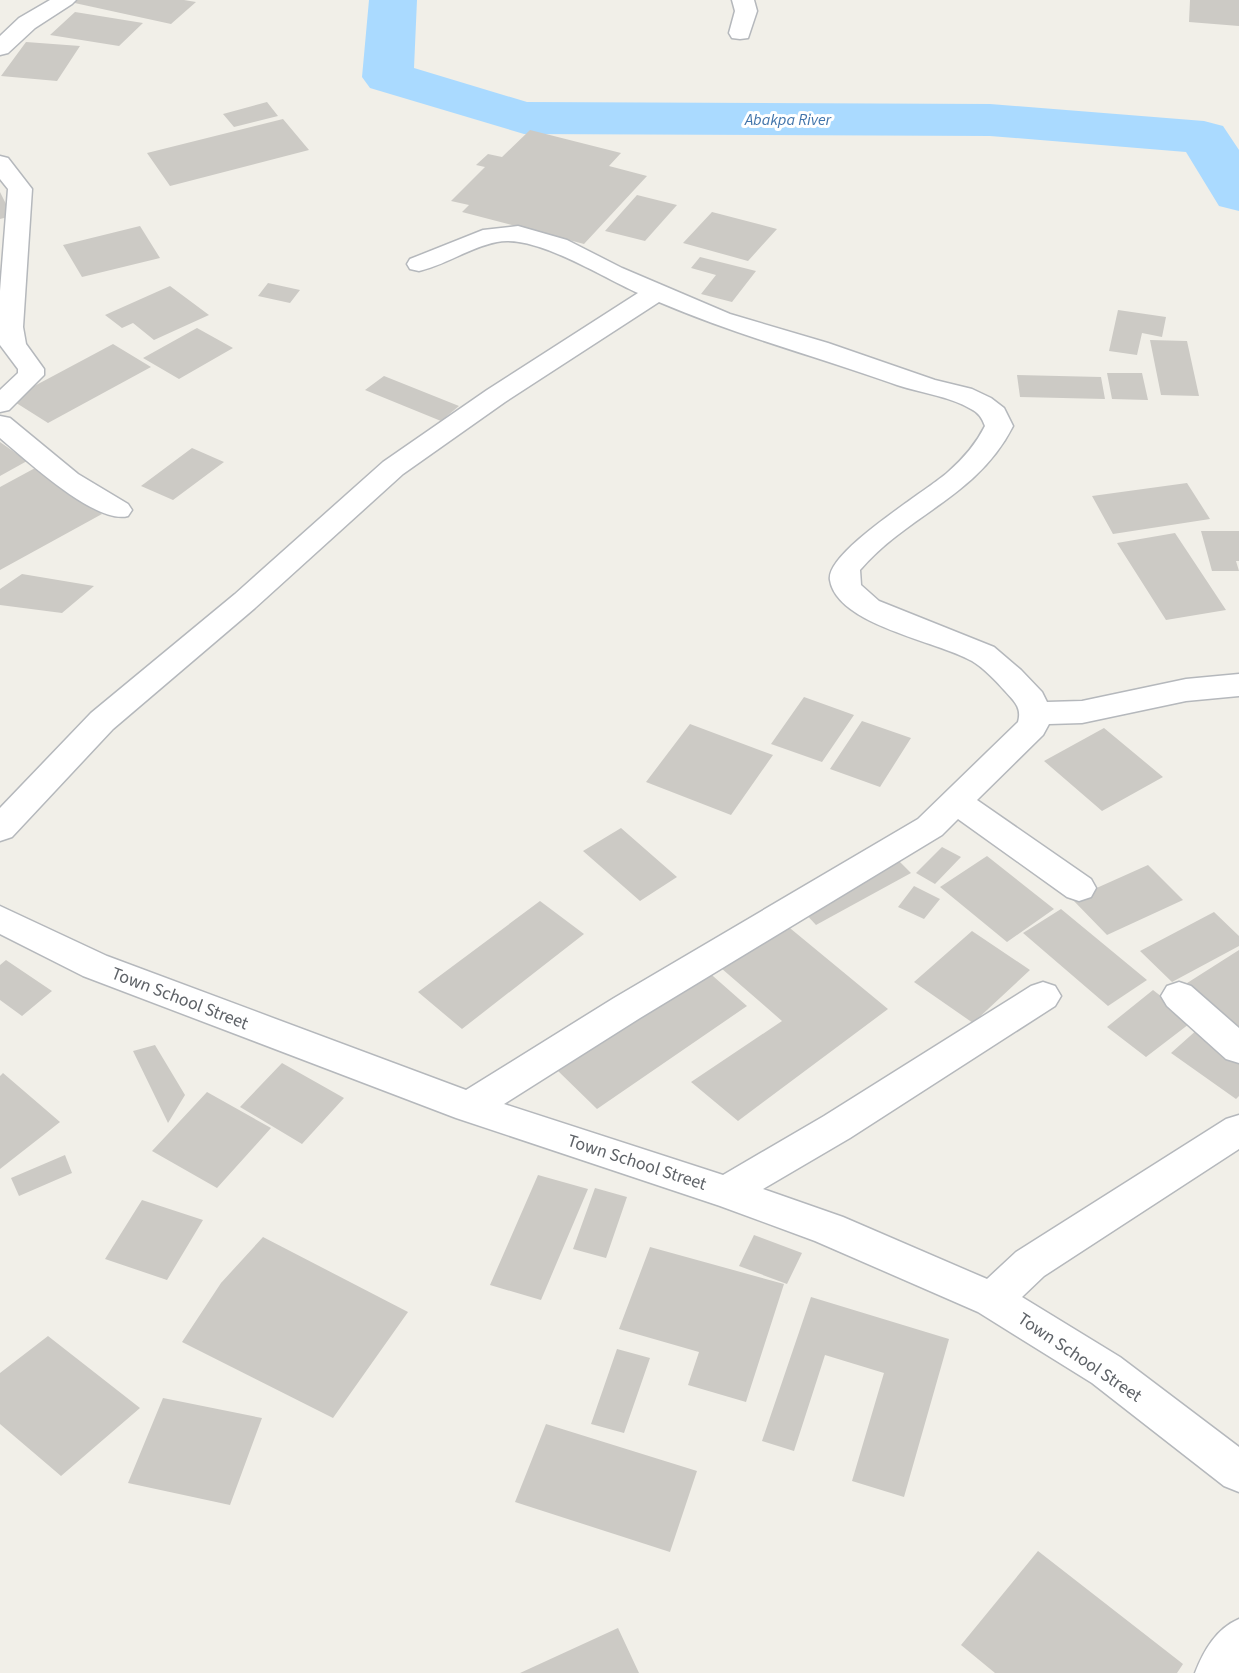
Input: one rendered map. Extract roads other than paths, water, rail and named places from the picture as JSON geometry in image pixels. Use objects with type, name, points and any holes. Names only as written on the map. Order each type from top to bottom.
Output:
[{"type":"street","points":[[0,48],[27,23],[65,0]]},
{"type":"street","points":[[740,33],[746,12],[743,0]]},
{"type":"street","points":[[0,16],[27,23]]},
{"type":"street","points":[[0,163],[20,189],[10,327],[13,345],[31,369],[31,375],[0,404]]},
{"type":"street","points":[[419,264],[492,235],[518,233],[558,245],[657,292],[751,330],[926,386],[963,395],[982,404],[994,414],[999,426],[995,438],[982,455],[958,478],[872,541],[850,563],[844,574],[845,584],[854,598],[868,608],[983,654],[1010,677],[1031,700],[1036,713],[1032,727],[930,827],[627,1008],[469,1107]]},
{"type":"street","points":[[0,829],[102,721],[245,601],[393,468],[496,396],[657,292]]},
{"type":"street","points":[[0,424],[68,480],[118,510]]},
{"type":"street","points":[[1036,713],[1090,711],[1185,690],[1239,685]]},
{"type":"street","points":[[957,802],[1079,888]]},
{"type":"street","name":"Town School Street","points":[[1,922],[95,966],[469,1107],[726,1191],[829,1229],[992,1300],[1106,1370],[1239,1472]]},
{"type":"street","points":[[726,1191],[837,1126],[1043,996]]},
{"type":"street","points":[[1179,996],[1239,1049]]},
{"type":"street","points":[[992,1300],[1030,1264],[1239,1130]]},
{"type":"street","points":[[1217,1673],[1239,1641]]},
{"type":"waterway","name":"Abakpa River","points":[[393,0],[388,77],[524,118],[990,120],[1204,137],[1239,194]]}]
